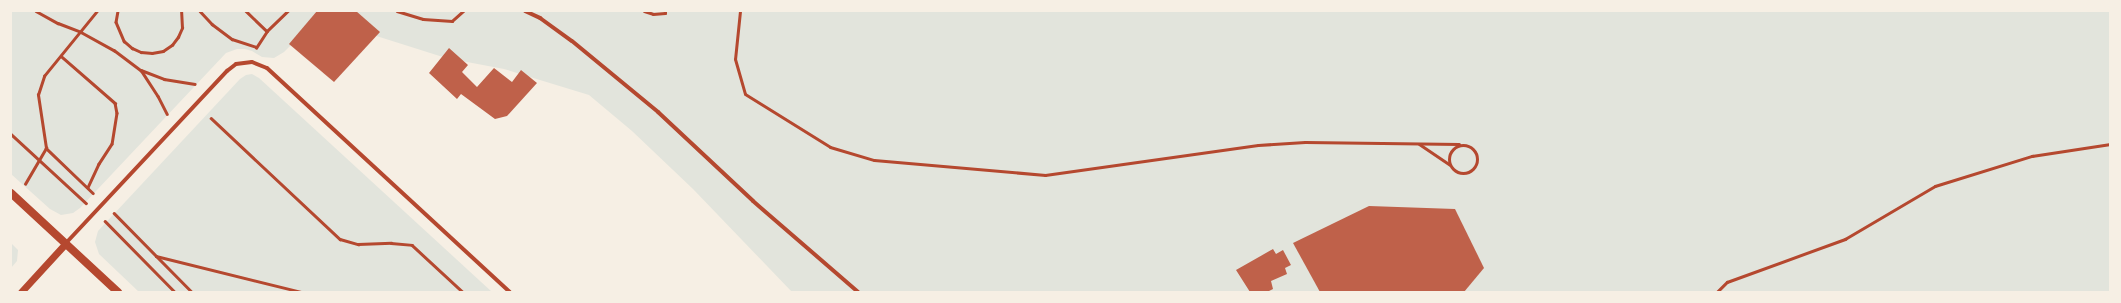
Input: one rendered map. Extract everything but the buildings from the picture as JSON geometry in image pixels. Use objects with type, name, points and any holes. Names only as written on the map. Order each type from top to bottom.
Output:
[{"type":"main road","points":[[14,196],[118,292]]},
{"type":"street","points":[[525,11],[540,18],[572,41],[652,107],[753,201],[858,292]]},
{"type":"street","points":[[21,292],[173,129],[236,64],[252,62],[266,68],[510,292]]},
{"type":"lane","points":[[644,11],[653,14],[665,13],[665,11]]},
{"type":"lane","points":[[740,11],[735,59],[745,94],[830,147],[874,160],[1045,175],[1258,145],[1306,142],[1418,143],[1459,144],[1470,146],[1477,153],[1478,161],[1475,168],[1468,173],[1461,173],[1418,143]]},
{"type":"lane","points":[[1450,165],[1449,155],[1452,149],[1459,144]]},
{"type":"path","points":[[36,11],[58,24],[81,32],[114,50],[141,70],[164,80],[214,86]]},
{"type":"path","points":[[97,11],[44,76],[38,94],[46,148],[104,203],[192,292]]},
{"type":"path","points":[[118,11],[116,22],[124,41],[132,48],[141,52],[152,53],[162,51],[172,45],[178,37],[182,28],[181,11]]},
{"type":"path","points":[[200,11],[212,24],[232,39],[256,47],[267,31],[288,11]]},
{"type":"path","points":[[246,11],[267,31]]},
{"type":"path","points":[[397,11],[423,19],[452,21],[463,11]]},
{"type":"path","points":[[61,56],[115,103],[118,113],[112,144],[99,164],[88,188]]},
{"type":"path","points":[[141,70],[158,96],[173,129]]},
{"type":"path","points":[[211,118],[340,239],[358,244],[391,243],[412,245],[463,292]]},
{"type":"path","points":[[1716,292],[1727,282],[1845,239],[1935,186],[2032,156],[2110,144]]},
{"type":"path","points":[[14,196],[46,148]]},
{"type":"path","points":[[156,256],[301,292]]},
{"type":"shaded area","points":[[11,11],[2110,11],[2110,292],[792,292],[693,189],[632,131],[589,95],[504,69],[446,58],[329,21],[299,37],[284,52],[274,58],[262,57],[245,49],[237,49],[226,53],[80,208],[73,213],[61,215],[50,209],[11,174]]},
{"type":"shaded area","points":[[252,74],[259,78],[492,292],[139,292],[99,254],[95,242],[98,231],[240,79],[246,75]]},
{"type":"shaded area","points":[[11,243],[18,250],[17,261],[11,268]]}]
